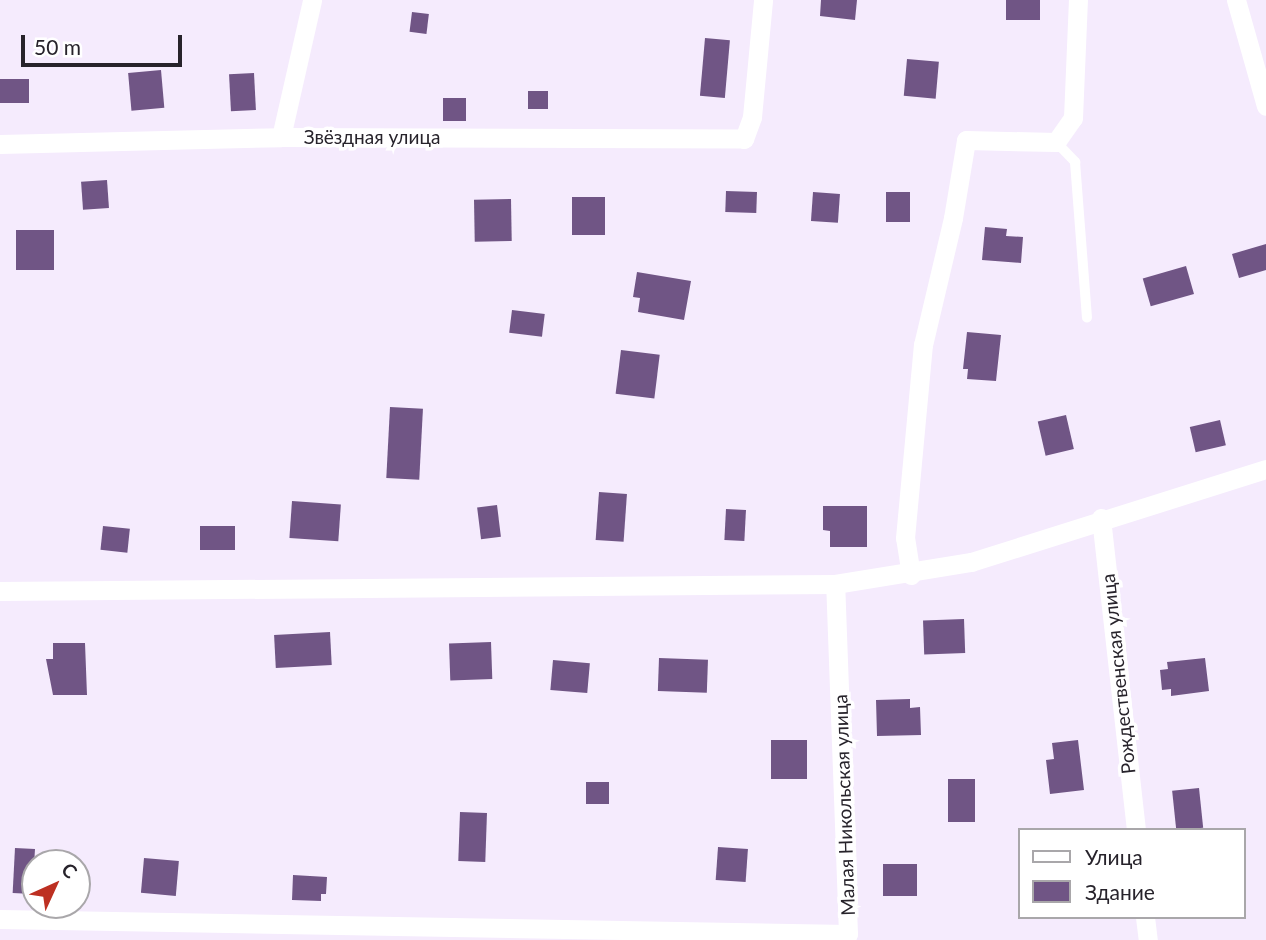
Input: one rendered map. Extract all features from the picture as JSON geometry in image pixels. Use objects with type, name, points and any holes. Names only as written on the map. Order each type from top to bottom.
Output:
[{"type":"street","points":[[281,137],[312,0]]},
{"type":"street","name":"Звёздная улица","points":[[0,144],[281,137],[744,139],[752,117],[763,0]]},
{"type":"street","points":[[912,575],[905,538],[923,345],[953,218],[966,140],[1056,142],[1073,118],[1078,0]]},
{"type":"street","points":[[1236,0],[1266,106]]},
{"type":"street","points":[[0,591],[835,584],[912,575],[971,562],[1101,518],[1266,469]]},
{"type":"street","name":"Рождественская улица","points":[[1101,518],[1136,828]]},
{"type":"street","name":"Малая Никольская улица","points":[[0,919],[848,933],[835,584]]},
{"type":"street","points":[[1145,919],[1148,940]]},
{"type":"lane","points":[[1056,142],[1075,162],[1087,318]]},
{"type":"building","points":[[821,0],[857,0],[855,20],[820,16]]},
{"type":"building","points":[[1006,0],[1040,0],[1040,20],[1006,20]]},
{"type":"building","points":[[412,12],[429,14],[426,34],[410,32]]},
{"type":"building","points":[[705,38],[730,40],[725,98],[700,96]]},
{"type":"building","points":[[907,59],[939,62],[936,99],[904,96]]},
{"type":"building","points":[[161,70],[164,108],[131,111],[128,73]]},
{"type":"building","points":[[254,73],[256,110],[231,111],[229,74]]},
{"type":"building","points":[[0,79],[29,79],[29,103],[0,103]]},
{"type":"building","points":[[528,91],[548,91],[548,109],[528,109]]},
{"type":"building","points":[[443,98],[466,98],[466,121],[443,121]]},
{"type":"building","points":[[107,180],[109,208],[83,210],[81,182]]},
{"type":"building","points":[[726,191],[757,192],[756,213],[725,212]]},
{"type":"building","points":[[813,192],[840,194],[838,223],[811,221]]},
{"type":"building","points":[[886,192],[910,192],[910,222],[886,222]]},
{"type":"building","points":[[572,197],[605,197],[605,235],[572,235]]},
{"type":"building","points":[[511,199],[512,241],[475,242],[474,200]]},
{"type":"building","points":[[985,227],[1007,229],[1006,236],[1023,237],[1021,263],[982,260]]},
{"type":"building","points":[[16,230],[54,230],[54,270],[16,270]]},
{"type":"building","points":[[1266,244],[1266,270],[1239,278],[1232,254]]},
{"type":"building","points":[[1186,266],[1194,294],[1151,306],[1143,278]]},
{"type":"building","points":[[637,272],[691,281],[684,320],[638,312],[640,298],[633,297]]},
{"type":"building","points":[[512,310],[545,314],[542,337],[509,333]]},
{"type":"building","points":[[967,332],[1001,335],[996,381],[967,379],[968,369],[963,369]]},
{"type":"building","points":[[621,350],[660,355],[654,398],[616,394]]},
{"type":"building","points":[[390,407],[423,409],[419,480],[386,478]]},
{"type":"building","points":[[1066,415],[1074,449],[1046,456],[1038,422]]},
{"type":"building","points":[[1220,420],[1226,445],[1196,452],[1190,427]]},
{"type":"building","points":[[599,492],[627,494],[624,542],[596,540]]},
{"type":"building","points":[[292,501],[341,504],[338,541],[289,538]]},
{"type":"building","points":[[497,505],[501,537],[481,539],[477,507]]},
{"type":"building","points":[[823,506],[867,506],[867,547],[830,547],[830,531],[823,530]]},
{"type":"building","points":[[726,509],[746,510],[744,541],[724,540]]},
{"type":"building","points":[[103,526],[130,529],[127,553],[100,550]]},
{"type":"building","points":[[200,526],[235,526],[235,550],[200,550]]},
{"type":"building","points":[[964,619],[965,653],[924,654],[923,620]]},
{"type":"building","points":[[330,632],[332,665],[276,668],[274,635]]},
{"type":"building","points":[[491,642],[492,679],[450,680],[449,643]]},
{"type":"building","points":[[53,643],[85,643],[87,695],[53,695],[46,659],[53,659]]},
{"type":"building","points":[[659,658],[708,660],[707,693],[658,691]]},
{"type":"building","points":[[1205,658],[1209,691],[1171,696],[1171,689],[1162,690],[1160,670],[1168,669],[1167,662]]},
{"type":"building","points":[[553,660],[590,663],[587,693],[550,690]]},
{"type":"building","points":[[910,699],[910,708],[920,707],[921,735],[877,736],[876,700]]},
{"type":"building","points":[[771,740],[807,740],[807,779],[771,779]]},
{"type":"building","points":[[1078,740],[1084,790],[1050,794],[1046,760],[1054,759],[1052,743]]},
{"type":"building","points":[[948,779],[975,779],[975,822],[948,822]]},
{"type":"building","points":[[586,782],[609,782],[609,804],[586,804]]},
{"type":"building","points":[[1199,788],[1203,828],[1176,828],[1172,791]]},
{"type":"building","points":[[460,812],[487,813],[485,862],[458,861]]},
{"type":"building","points":[[718,847],[748,849],[746,882],[716,880]]},
{"type":"building","points":[[15,848],[34,849],[21,849],[21,893],[13,893]]},
{"type":"building","points":[[144,858],[179,861],[176,896],[141,893]]},
{"type":"building","points":[[883,864],[917,864],[917,896],[883,896]]},
{"type":"building","points":[[293,875],[327,877],[326,894],[321,894],[321,901],[292,900]]}]
